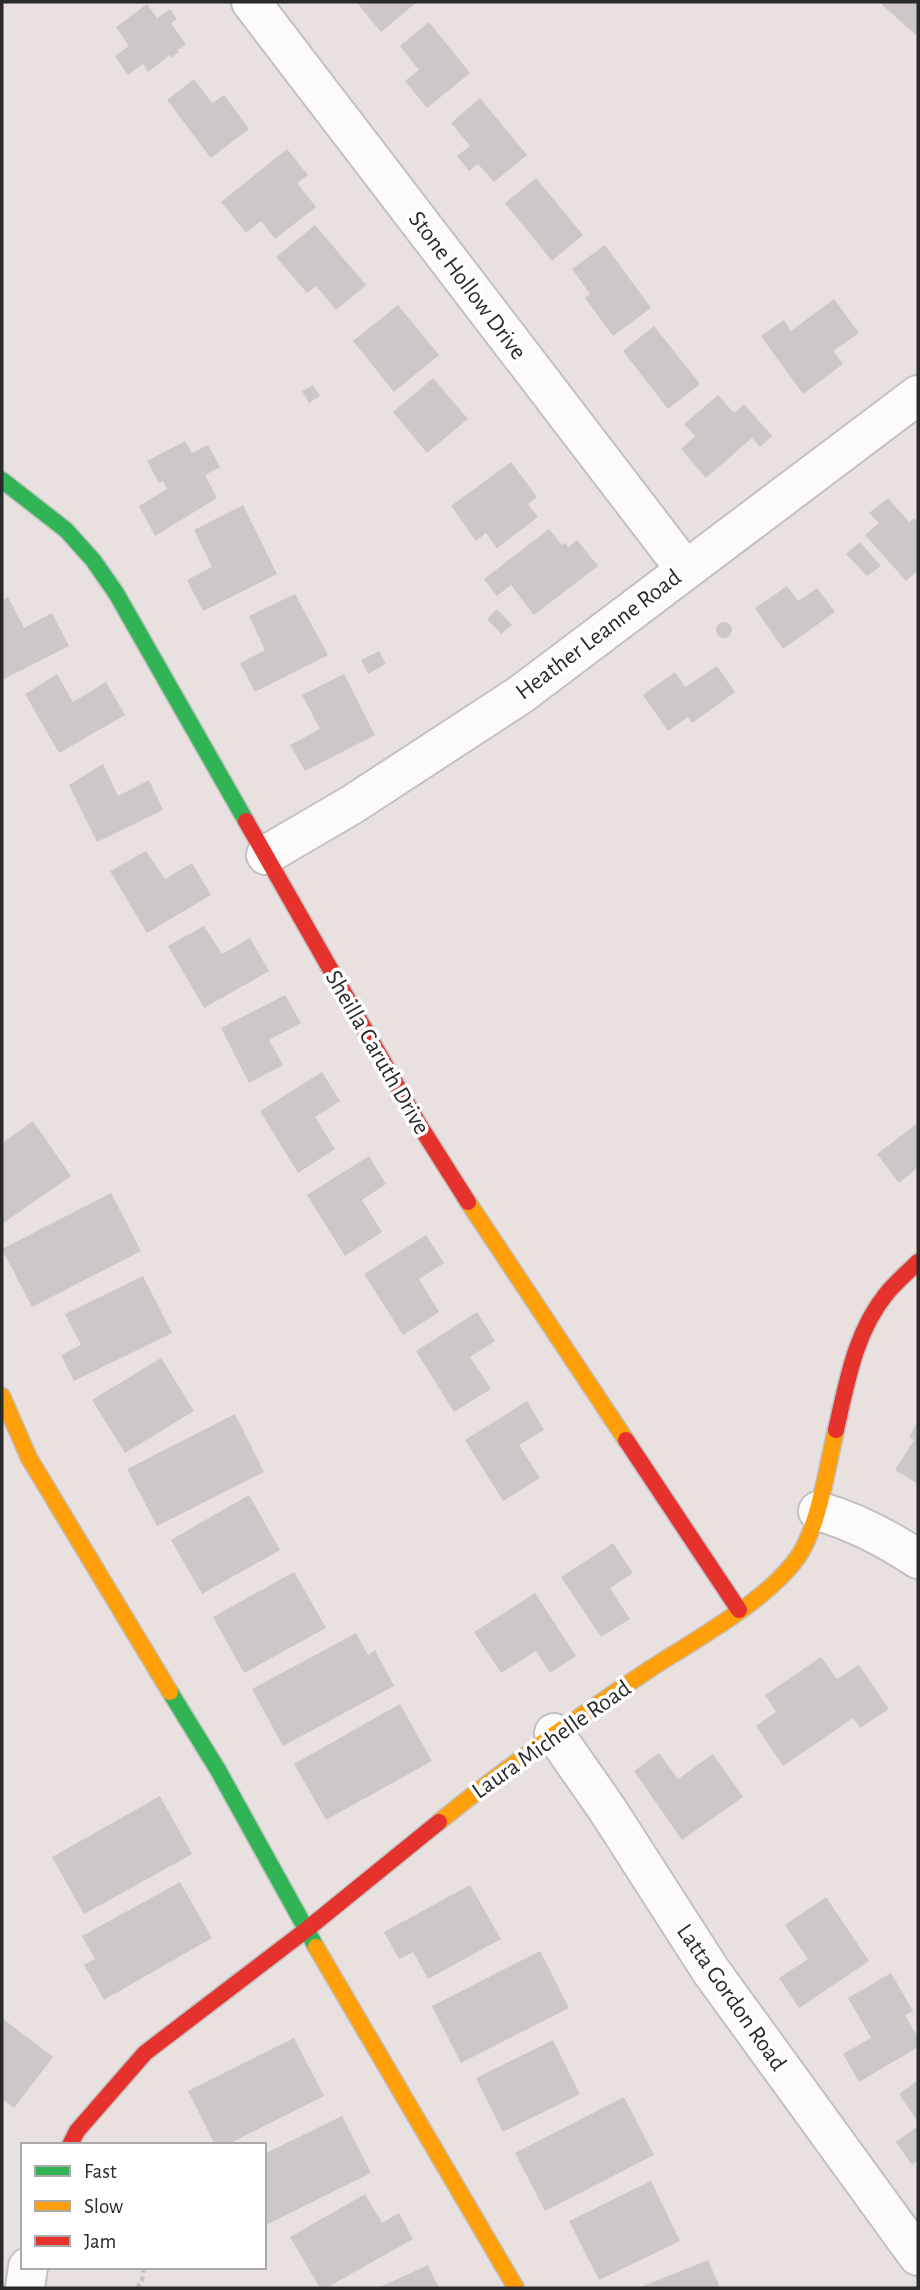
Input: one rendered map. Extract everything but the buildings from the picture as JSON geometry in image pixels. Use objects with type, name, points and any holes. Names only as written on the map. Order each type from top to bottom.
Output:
[{"type":"street","name":"Stone Hollow Drive","points":[[251,2],[685,569]]},
{"type":"street","name":"Heather Leanne Road","points":[[266,855],[353,804],[520,695],[685,569],[914,408]]},
{"type":"street","name":"Sheilla Caruth Drive","points":[[8,491],[47,513],[72,537],[109,583],[418,1123],[739,1610]]},
{"type":"street","name":"Laura Michelle Road","points":[[71,2143],[77,2131],[145,2053],[306,1930],[448,1814],[554,1733],[739,1610],[780,1579],[799,1555],[818,1511],[854,1354],[868,1322],[887,1293],[918,1262]]},
{"type":"street","points":[[2,1396],[29,1458],[218,1770],[306,1930],[516,2288]]},
{"type":"street","points":[[818,1511],[838,1516],[859,1526],[918,1559]]},
{"type":"street","name":"Latta Gordon Road","points":[[554,1733],[607,1809],[711,1971],[918,2256]]},
{"type":"street","points":[[25,2288],[28,2269]]},
{"type":"path","points":[[138,2288],[144,2269]]},
{"type":"traffic: fast","points":[[2,480],[66,530],[93,560],[116,593],[246,821]]},
{"type":"traffic: fast","points":[[170,1692],[218,1770],[316,1947]]},
{"type":"traffic: slow","points":[[468,1202],[626,1440]]},
{"type":"traffic: slow","points":[[2,1396],[29,1458],[170,1692]]},
{"type":"traffic: slow","points":[[439,1822],[569,1724],[750,1604],[785,1573],[798,1557],[812,1529],[836,1430]]},
{"type":"traffic: slow","points":[[316,1947],[516,2288]]},
{"type":"traffic: jam","points":[[246,821],[418,1123],[468,1202]]},
{"type":"traffic: jam","points":[[836,1430],[854,1358],[867,1324],[887,1293],[918,1262]]},
{"type":"traffic: jam","points":[[626,1440],[739,1610]]},
{"type":"traffic: jam","points":[[71,2143],[77,2131],[145,2053],[306,1930],[439,1822]]}]
